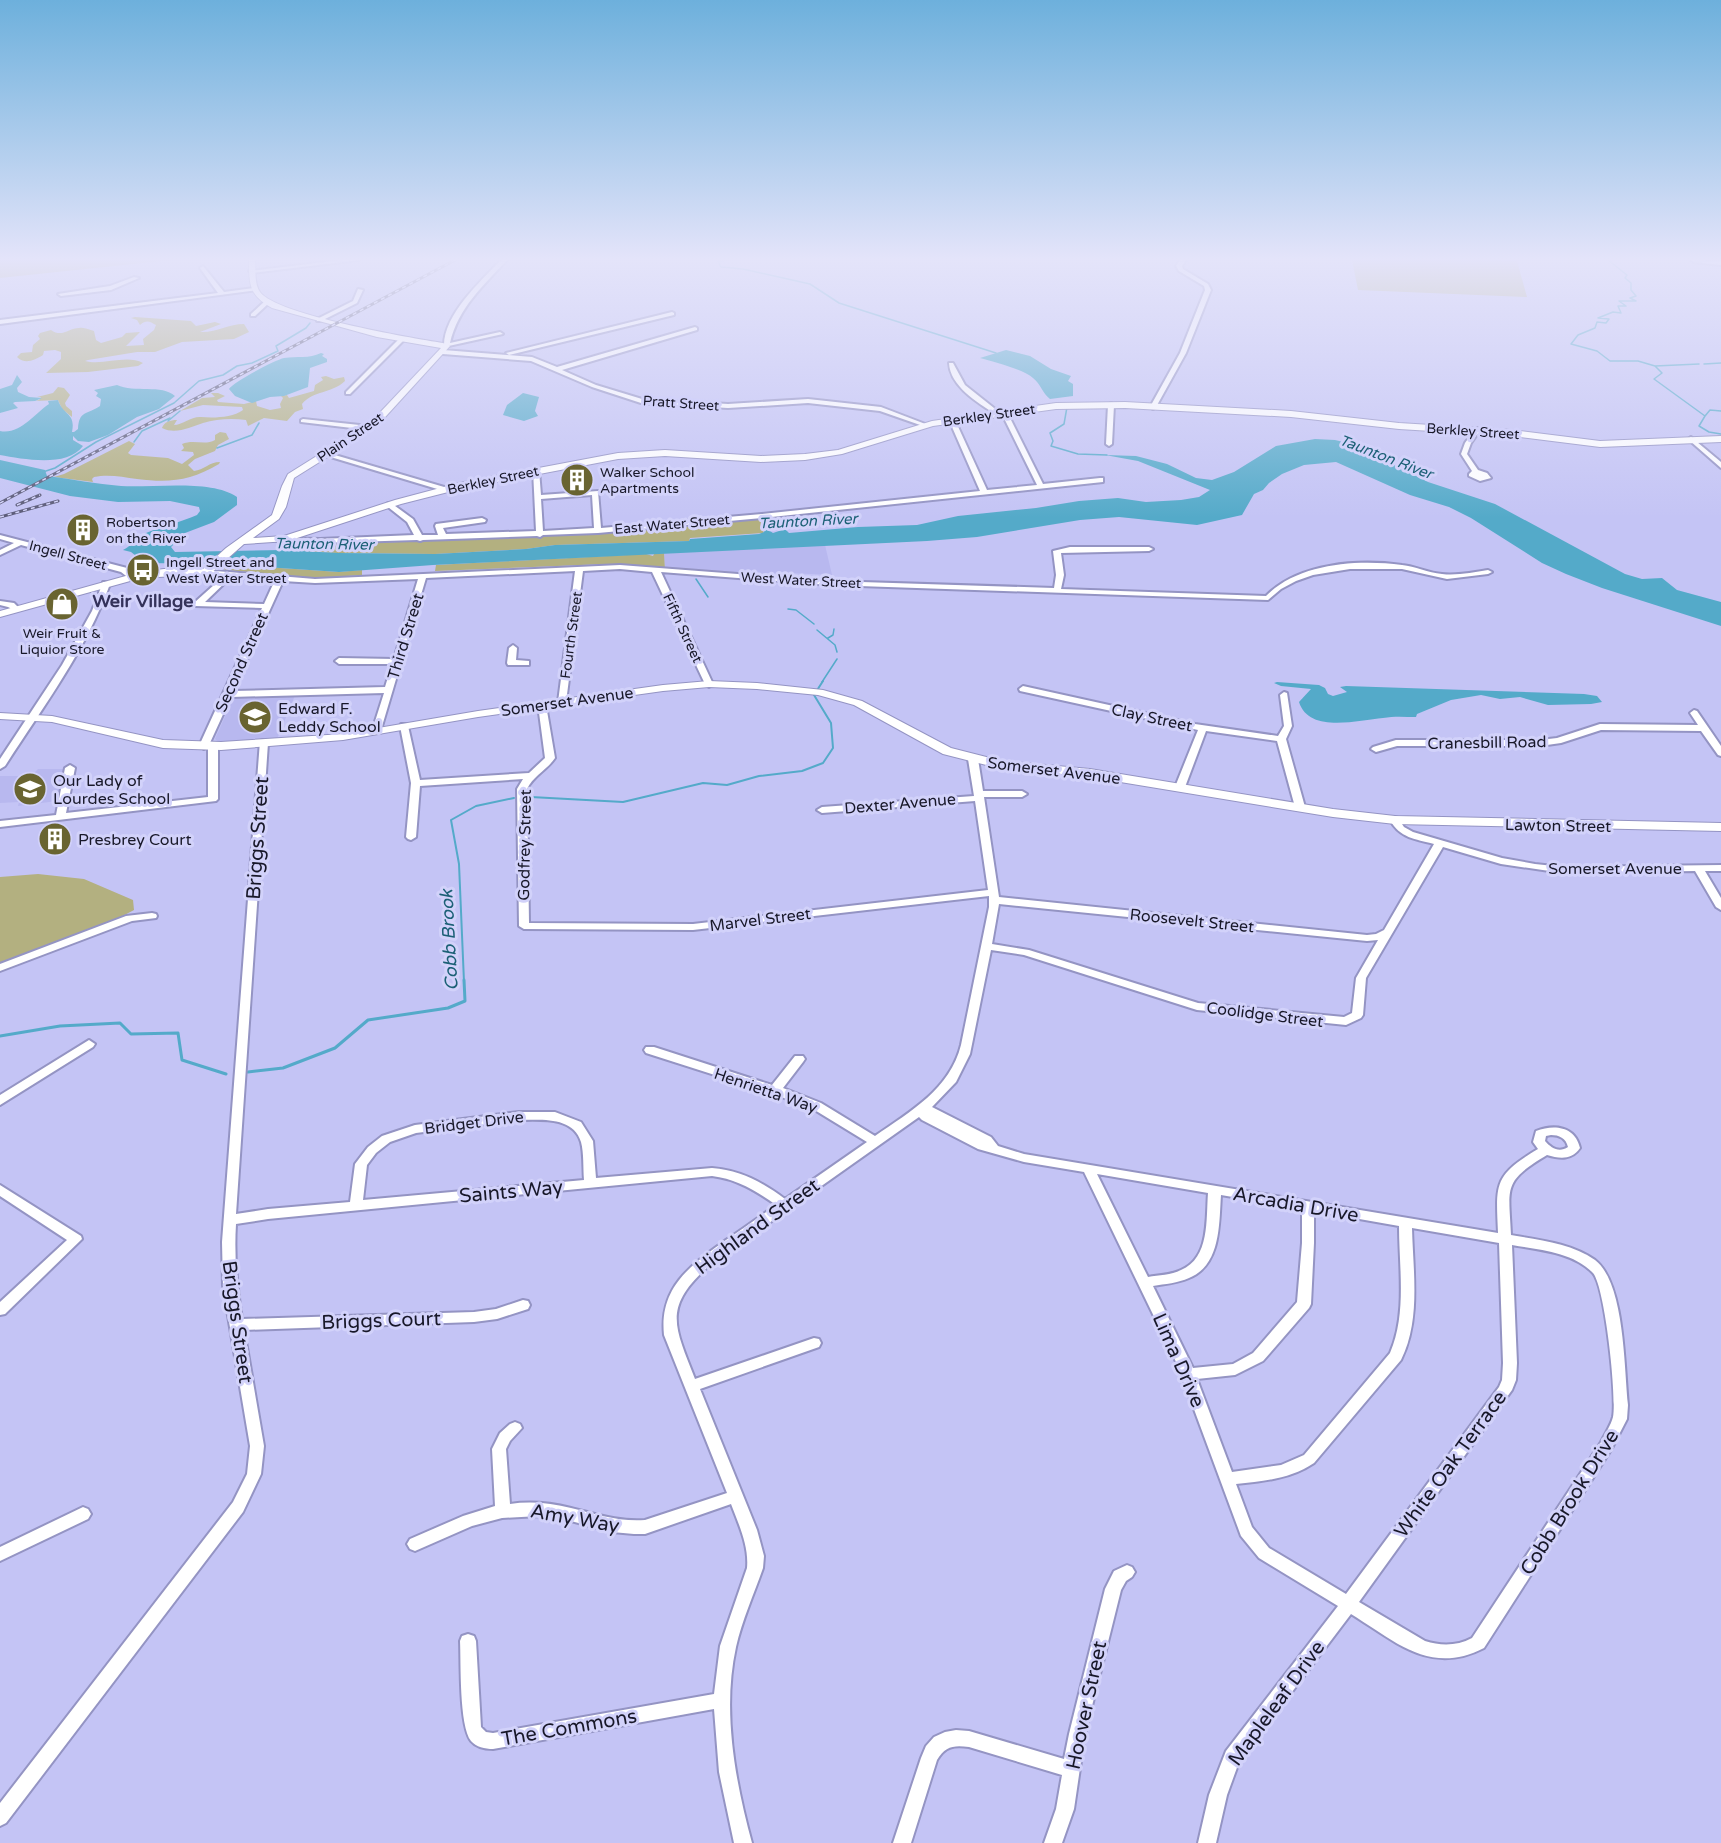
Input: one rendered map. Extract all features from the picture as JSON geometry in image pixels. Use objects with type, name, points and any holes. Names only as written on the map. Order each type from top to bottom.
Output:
[{"type":"main road","points":[[431,346],[444,349]]},
{"type":"main road","name":"Plain Street","points":[[209,569],[228,550],[277,515],[291,476],[369,428],[386,414],[444,349]]},
{"type":"main road","name":"Berkley Street","points":[[275,540],[447,489],[536,470],[649,453],[761,459],[805,457],[839,452],[925,425],[1056,406],[1111,405],[1291,414],[1607,444],[1721,439]]},
{"type":"main road","name":"East Water Street","points":[[245,539],[275,540]]},
{"type":"main road","name":"West Water Street","points":[[0,614],[133,577],[209,569]]},
{"type":"main road","name":"Somerset Avenue","points":[[0,716],[56,719],[148,741],[209,746],[328,738],[663,687],[709,684],[814,692],[866,706],[937,746],[973,759],[1010,766],[1081,771],[1300,807],[1395,820]]},
{"type":"main road","name":"Lawton Street","points":[[1395,820],[1721,827]]},
{"type":"street","points":[[348,393],[395,346]]},
{"type":"street","points":[[444,349],[455,346]]},
{"type":"street","points":[[496,356],[538,346]]},
{"type":"street","points":[[558,369],[637,346]]},
{"type":"street","points":[[1153,407],[1187,346]]},
{"type":"street","name":"Pratt Street","points":[[444,349],[532,359],[608,392],[641,401],[732,406],[808,401],[882,409],[925,425]]},
{"type":"street","points":[[951,364],[954,376],[961,386],[1000,413],[1041,486]]},
{"type":"street","points":[[1109,444],[1111,405]]},
{"type":"street","points":[[952,420],[984,492]]},
{"type":"street","points":[[303,421],[369,428]]},
{"type":"street","points":[[1476,472],[1464,454],[1477,430]]},
{"type":"street","points":[[1692,439],[1721,466]]},
{"type":"street","points":[[326,454],[447,489]]},
{"type":"street","points":[[536,470],[540,535]]},
{"type":"street","name":"East Water Street","points":[[275,540],[296,542],[420,539],[598,531],[1100,480]]},
{"type":"street","points":[[538,497],[595,493],[598,531]]},
{"type":"street","points":[[391,505],[410,521],[420,539]]},
{"type":"street","points":[[443,538],[439,526],[482,520]]},
{"type":"street","name":"Ingell Street","points":[[0,537],[124,570],[133,577]]},
{"type":"street","points":[[0,553],[21,542]]},
{"type":"street","points":[[1056,591],[1059,575],[1057,551],[1149,549]]},
{"type":"street","name":"West Water Street","points":[[209,569],[230,574],[319,581],[579,568],[624,568],[830,583],[1268,598],[1275,588],[1287,582],[1349,566],[1398,567],[1444,577],[1488,572]]},
{"type":"street","name":"Fourth Street","points":[[562,702],[579,568]]},
{"type":"street","name":"Fifth Street","points":[[656,571],[709,684]]},
{"type":"street","points":[[230,574],[198,604],[266,606]]},
{"type":"street","name":"Third Street","points":[[377,731],[423,575]]},
{"type":"street","name":"Second Street","points":[[209,746],[227,694],[280,578]]},
{"type":"street","points":[[0,766],[68,663],[96,611],[106,584]]},
{"type":"street","points":[[0,603],[11,605],[16,609]]},
{"type":"street","points":[[513,648],[511,663],[526,663]]},
{"type":"street","points":[[339,661],[397,662]]},
{"type":"street","name":"Clay Street","points":[[1023,689],[1203,728],[1281,739]]},
{"type":"street","points":[[227,694],[389,690]]},
{"type":"street","points":[[1284,695],[1288,726],[1281,739],[1300,807]]},
{"type":"street","name":"Godfrey Street","points":[[524,926],[522,789],[531,776],[544,768],[550,758],[542,705]]},
{"type":"street","points":[[1694,713],[1721,753]]},
{"type":"street","points":[[404,726],[416,783],[411,837]]},
{"type":"street","name":"Cranesbill Road","points":[[1376,749],[1396,743],[1540,743],[1558,741],[1600,727],[1704,728]]},
{"type":"street","points":[[1180,787],[1203,728]]},
{"type":"street","name":"Briggs Street","points":[[0,1817],[246,1496],[255,1474],[257,1446],[228,1260],[263,743]]},
{"type":"street","points":[[0,824],[213,799],[209,746]]},
{"type":"street","name":"Highland Street","points":[[742,1843],[731,1794],[722,1700],[728,1648],[755,1568],[753,1542],[671,1335],[669,1315],[674,1296],[686,1280],[706,1261],[920,1110],[949,1083],[964,1058],[994,896],[973,759]]},
{"type":"street","points":[[60,817],[70,768]]},
{"type":"street","points":[[416,783],[531,776]]},
{"type":"street","name":"Dexter Avenue","points":[[822,810],[1022,794]]},
{"type":"street","name":"Somerset Avenue","points":[[1395,820],[1404,832],[1509,862],[1549,869],[1721,868]]},
{"type":"street","name":"Coolidge Street","points":[[986,946],[1025,952],[1197,1006],[1338,1022],[1352,1019],[1357,1015],[1361,978],[1440,843]]},
{"type":"street","points":[[1698,868],[1721,907]]},
{"type":"street","name":"Marvel Street","points":[[524,926],[686,927],[994,896]]},
{"type":"street","name":"Roosevelt Street","points":[[994,896],[1367,938],[1378,937],[1388,932]]},
{"type":"street","points":[[0,968],[130,918],[152,916]]},
{"type":"street","points":[[0,1101],[89,1044]]},
{"type":"street","name":"Henrietta Way","points":[[650,1050],[775,1090],[817,1106],[875,1142]]},
{"type":"street","points":[[775,1090],[799,1059]]},
{"type":"street","points":[[920,1110],[926,1117],[982,1146],[1024,1158],[1088,1168]]},
{"type":"street","name":"Bridget Drive","points":[[356,1205],[361,1164],[372,1149],[386,1139],[415,1129],[519,1116],[555,1116],[577,1125],[587,1141],[590,1183]]},
{"type":"street","name":"White Oak Terrace","points":[[1347,1604],[1505,1390],[1509,1380],[1510,1363],[1504,1239],[1505,1184],[1517,1169],[1546,1150]]},
{"type":"street","name":"Arcadia Drive","points":[[1088,1168],[1504,1239]]},
{"type":"street","name":"Lima Drive","points":[[1088,1168],[1189,1374],[1246,1531],[1256,1545],[1273,1559],[1347,1604]]},
{"type":"street","name":"Saints Way","points":[[230,1220],[356,1205],[723,1172],[751,1180],[784,1204]]},
{"type":"street","points":[[0,1190],[76,1239],[0,1310]]},
{"type":"street","points":[[1144,1283],[1184,1275],[1194,1270],[1205,1259],[1208,1251],[1215,1190]]},
{"type":"street","points":[[1189,1374],[1236,1369],[1258,1357],[1304,1304],[1308,1206]]},
{"type":"street","points":[[1227,1479],[1282,1472],[1300,1465],[1309,1458],[1396,1356],[1406,1330],[1406,1222]]},
{"type":"street","name":"Cobb Brook Drive","points":[[1347,1604],[1432,1652],[1461,1651],[1478,1643],[1584,1480],[1620,1419],[1621,1405],[1610,1301],[1602,1276],[1586,1262],[1564,1250],[1504,1239]]},
{"type":"street","name":"Briggs Court","points":[[237,1325],[474,1317],[497,1314],[523,1305]]},
{"type":"street","points":[[691,1386],[814,1343]]},
{"type":"street","points":[[503,1509],[499,1449],[505,1437],[515,1428]]},
{"type":"street","name":"Amy Way","points":[[415,1544],[484,1514],[503,1509],[562,1512],[615,1527],[631,1528],[645,1527],[736,1496]]},
{"type":"street","points":[[0,1554],[83,1514]]},
{"type":"street","name":"Hoover Street","points":[[1053,1843],[1065,1809],[1077,1734],[1113,1589],[1120,1576],[1127,1572]]},
{"type":"street","name":"Mapleleaf Drive","points":[[1207,1843],[1218,1795],[1232,1757],[1347,1604]]},
{"type":"street","name":"The Commons","points":[[468,1641],[473,1727],[477,1736],[483,1740],[493,1741],[722,1700]]},
{"type":"street","points":[[902,1843],[928,1758],[933,1748],[943,1739],[955,1737],[969,1739],[1072,1770]]},
{"type":"shaded area","points":[[33,346],[171,346],[155,352],[137,352],[88,360],[85,361],[129,360],[143,363],[138,366],[88,372],[46,373],[61,359],[61,352],[55,350],[44,351],[43,355],[30,361],[23,361],[17,357],[21,353],[32,352]]},
{"type":"shaded area","points":[[1006,350],[1030,356],[1051,369],[1071,376],[1068,381],[1073,384],[1073,396],[1050,399],[1036,380],[1028,375],[1008,366],[980,358]]},
{"type":"shaded area","points":[[324,354],[322,356],[327,359],[327,362],[310,368],[308,387],[284,396],[270,397],[252,403],[235,396],[229,389],[246,377],[284,358]]},
{"type":"shaded area","points":[[17,375],[22,382],[17,388],[18,392],[29,397],[42,398],[35,401],[15,402],[13,403],[18,408],[0,413],[0,389],[12,385]]},
{"type":"shaded area","points":[[321,377],[334,379],[344,377],[345,381],[307,400],[302,404],[303,409],[295,412],[287,421],[264,418],[248,426],[246,420],[224,419],[178,431],[162,428],[172,420],[177,420],[174,425],[177,425],[198,417],[222,417],[243,410],[242,407],[203,405],[180,411],[202,398],[215,397],[211,393],[225,396],[217,400],[218,402],[244,404],[256,401],[257,406],[270,410],[281,408],[283,398],[281,396],[287,395],[289,398],[314,391],[315,385],[323,380]]},
{"type":"shaded area","points":[[117,385],[163,390],[175,396],[159,409],[137,417],[108,435],[89,442],[78,441],[73,436],[73,440],[83,446],[76,453],[67,457],[44,460],[0,455],[0,431],[20,427],[49,404],[48,401],[58,400],[71,417],[72,432],[74,432],[78,429],[80,419],[84,414],[100,406],[101,399],[96,396],[98,393],[94,390]]},
{"type":"shaded area","points":[[58,387],[64,388],[70,395],[65,403],[72,411],[72,417],[62,409],[58,400],[35,401],[41,397],[37,397],[53,393]]},
{"type":"shaded area","points":[[523,393],[539,397],[535,411],[538,416],[524,421],[503,415],[507,405]]},
{"type":"shaded area","points":[[220,432],[226,433],[229,439],[218,445],[215,451],[195,459],[188,465],[194,471],[213,463],[220,462],[219,464],[189,477],[160,481],[105,476],[94,477],[93,482],[54,477],[129,441],[135,444],[128,453],[131,455],[168,458],[182,464],[194,455],[193,452],[181,451],[184,448],[182,444],[211,442]]},
{"type":"shaded area","points":[[1315,439],[1352,444],[1428,482],[1495,504],[1625,574],[1642,579],[1662,578],[1677,590],[1721,602],[1721,626],[1602,588],[1566,574],[1542,563],[1471,518],[1449,507],[1410,495],[1336,462],[1304,465],[1282,474],[1263,490],[1254,494],[1242,515],[1197,525],[1119,517],[1080,520],[977,537],[927,541],[433,565],[339,572],[222,564],[145,563],[131,552],[123,550],[146,533],[197,515],[200,511],[199,507],[170,501],[118,502],[70,496],[0,478],[0,460],[45,470],[47,476],[121,486],[197,486],[226,491],[237,497],[237,505],[214,522],[185,533],[171,547],[175,552],[283,550],[435,554],[526,549],[555,545],[689,541],[690,539],[759,534],[764,532],[764,527],[773,533],[785,529],[789,533],[917,525],[958,516],[1118,498],[1146,502],[1181,500],[1199,497],[1210,490],[1138,461],[1105,455],[1136,456],[1167,464],[1196,478],[1212,480],[1234,472],[1276,446]]},
{"type":"shaded area","points":[[762,518],[767,530],[765,527],[763,533],[690,538],[689,541],[555,545],[526,549],[435,554],[283,550],[287,544],[406,542],[524,536]]},
{"type":"shaded area","points":[[825,545],[832,575],[789,573],[782,577],[665,570],[664,553]]},
{"type":"shaded area","points":[[664,553],[665,570],[606,564],[435,571],[436,565],[646,554],[653,556]]},
{"type":"shaded area","points":[[222,564],[339,572],[362,570],[362,575],[317,578],[226,570],[219,567]]},
{"type":"shaded area","points":[[1274,683],[1319,685],[1333,696],[1347,692],[1340,687],[1346,686],[1584,694],[1597,696],[1602,702],[1548,705],[1520,697],[1500,699],[1481,695],[1451,700],[1417,714],[1416,717],[1391,717],[1335,723],[1323,722],[1304,712],[1299,702],[1311,689],[1281,686]]},
{"type":"shaded area","name":"Edward F. Leddy School","points":[[296,693],[277,739],[219,742],[215,739],[234,696]]},
{"type":"shaded area","name":"Our Lady of Lourdes School","points":[[38,769],[65,769],[57,801],[18,806],[19,802],[0,803],[0,776],[31,776]]},
{"type":"shaded area","points":[[38,874],[84,879],[133,900],[134,910],[115,920],[0,965],[0,877]]},
{"type":"waterway","points":[[43,472],[55,468],[96,442],[174,403],[199,381],[223,375],[237,366],[252,363],[278,351],[276,346]]},
{"type":"waterway","points":[[974,346],[996,353]]},
{"type":"waterway","points":[[1578,346],[1597,351],[1610,361],[1638,361],[1655,366]]},
{"type":"waterway","points":[[1704,364],[1721,363]]},
{"type":"waterway","points":[[1655,366],[1699,364]]},
{"type":"waterway","points":[[1655,366],[1662,373],[1654,379],[1705,416]]},
{"type":"waterway","points":[[1067,407],[1064,424],[1050,433],[1053,441],[1051,446],[1078,454],[1107,455]]},
{"type":"waterway","points":[[1705,416],[1710,410],[1721,411]]},
{"type":"waterway","points":[[168,421],[180,411]]},
{"type":"waterway","points":[[1705,416],[1699,426],[1709,432],[1721,434]]},
{"type":"waterway","points":[[134,442],[142,431],[170,418]]},
{"type":"waterway","points":[[217,448],[252,435],[259,423]]},
{"type":"waterway","name":"Cobb Brook","points":[[696,579],[708,597]]},
{"type":"waterway","name":"Cobb Brook","points":[[788,609],[796,610],[814,624]]},
{"type":"waterway","points":[[828,638],[833,635],[834,629]]},
{"type":"waterway","name":"Cobb Brook","points":[[817,630],[835,645],[837,652]]},
{"type":"waterway","name":"Cobb Brook","points":[[822,682],[837,659]]},
{"type":"waterway","name":"Cobb Brook","points":[[531,797],[623,802],[703,783],[727,785],[759,776],[802,771],[823,763],[833,748],[831,723],[814,695],[823,681]]},
{"type":"waterway","name":"Cobb Brook","points":[[464,982],[459,864],[451,820],[476,806],[514,798]]},
{"type":"waterway","name":"Cobb Brook","points":[[248,1072],[283,1068],[335,1048],[368,1020],[448,1008],[465,1001],[464,980]]},
{"type":"waterway","name":"Cobb Brook","points":[[0,1036],[60,1026],[120,1023],[131,1034],[178,1033],[182,1060],[226,1074]]},
{"type":"railway","points":[[0,503],[294,346]]},
{"type":"railway","points":[[17,505],[40,495]]},
{"type":"railway","points":[[0,517],[58,501]]},
{"type":"place","name":"Walker School Apartments","points":[[577,480]]},
{"type":"place","name":"Robertson on the River","points":[[83,530]]},
{"type":"place","name":"Ingell Street and West Water Street","points":[[143,570]]},
{"type":"place","name":"Weir Fruit & Liquior Store","points":[[62,604]]},
{"type":"place","name":"Edward F. Leddy School","points":[[255,717]]},
{"type":"place","name":"Our Lady of Lourdes School","points":[[30,789]]},
{"type":"place","name":"Presbrey Court","points":[[55,839]]},
{"type":"district","name":"Weir Village","points":[[143,601]]},
{"type":"water label","name":"Taunton River","points":[[1386,457]]},
{"type":"water label","name":"Taunton River","points":[[808,521]]},
{"type":"water label","name":"Taunton River","points":[[324,544]]}]
